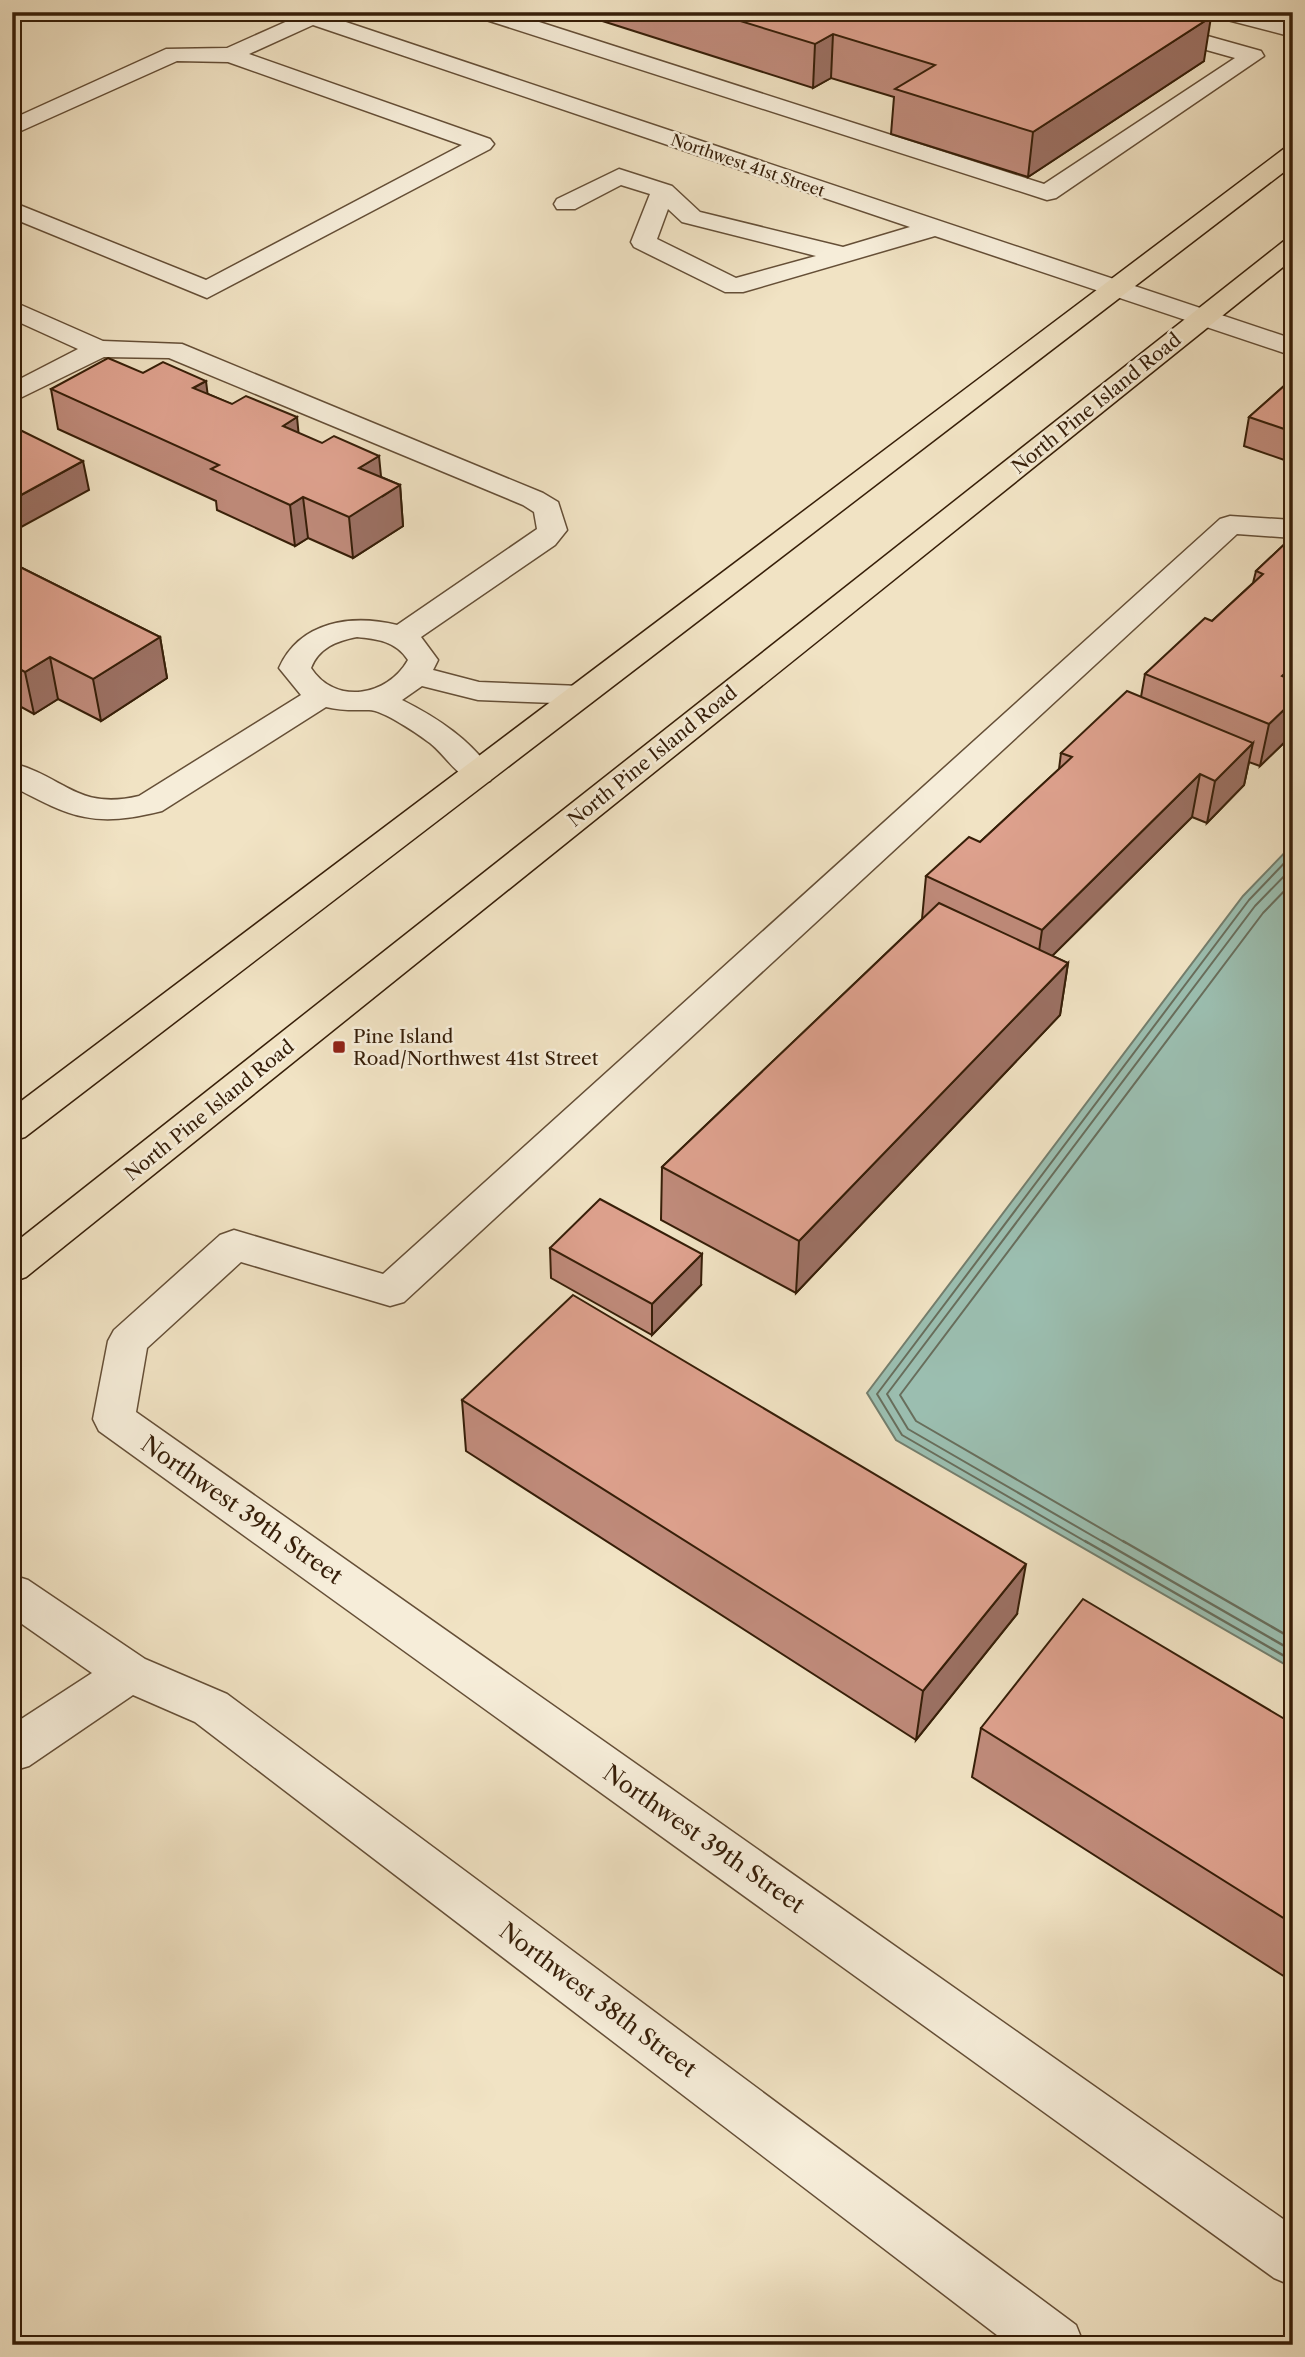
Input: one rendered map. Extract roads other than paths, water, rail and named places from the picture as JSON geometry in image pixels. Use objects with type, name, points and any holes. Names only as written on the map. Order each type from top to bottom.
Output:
[{"type":"main road","points":[[12,1129],[1293,153]]},
{"type":"main road","name":"North Pine Island Road","points":[[12,1267],[1293,246]]},
{"type":"street","points":[[485,12],[1047,193],[1252,56],[1097,12]]},
{"type":"street","points":[[1224,12],[1293,31]]},
{"type":"street","points":[[230,55],[302,15]]},
{"type":"street","name":"Northwest 41st Street","points":[[302,15],[1293,348]]},
{"type":"street","points":[[12,128],[174,54],[230,55],[482,144],[207,290],[12,209]]},
{"type":"street","points":[[566,204],[619,176],[663,191],[691,217],[844,255]]},
{"type":"street","points":[[663,191],[643,242],[734,287],[934,228]]},
{"type":"street","points":[[24,237],[48,225]]},
{"type":"street","points":[[12,309],[99,349],[173,350],[533,499],[548,508],[552,530],[545,539],[402,636]]},
{"type":"street","points":[[12,394],[99,349]]},
{"type":"street","name":"Northwest 39th Street","points":[[1293,529],[1230,525],[390,1292],[234,1245],[128,1341],[114,1419],[1293,2259]]},
{"type":"street","points":[[357,628],[381,629],[402,636],[416,647],[423,660],[418,675],[406,687],[374,699],[336,700],[321,696],[300,682],[295,668],[299,654],[312,641],[333,632],[357,628]]},
{"type":"street","points":[[418,675],[478,691],[581,695]]},
{"type":"street","points":[[12,773],[86,811],[129,810],[150,804],[321,696]]},
{"type":"street","points":[[374,699],[450,740],[478,774]]},
{"type":"street","name":"Northwest 38th Street","points":[[12,1593],[129,1673],[211,1708],[1056,2345]]},
{"type":"street","points":[[12,1751],[129,1673]]},
{"type":"water","points":[[1293,844],[1293,1669],[896,1440],[867,1393],[1243,896]]},
{"type":"place","name":"Pine Island Road/Northwest 41st Street","points":[[339,1047]]}]
